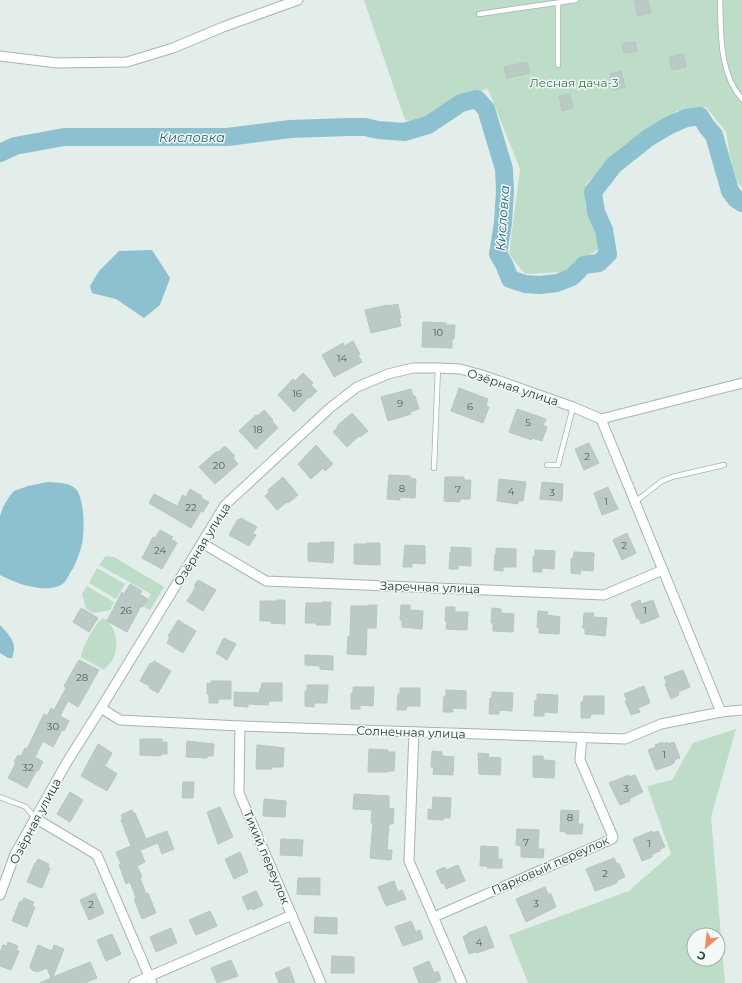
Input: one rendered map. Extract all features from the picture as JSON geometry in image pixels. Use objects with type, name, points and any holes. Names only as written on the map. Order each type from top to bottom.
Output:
[{"type":"street","points":[[0,56],[57,63],[90,64],[127,62],[173,48],[224,27],[298,0]]},
{"type":"street","name":"Озёрная улица","points":[[0,895],[15,854],[67,762],[225,505],[331,407],[357,387],[388,374],[413,368],[438,368],[460,369],[482,375],[601,419]]},
{"type":"street","points":[[721,712],[601,419],[742,383]]},
{"type":"street","name":"Заречная улица","points":[[202,543],[266,581],[604,595],[663,570]]},
{"type":"street","name":"Солнечная улица","points":[[101,708],[120,720],[240,726],[625,739],[661,724],[721,712],[742,710]]},
{"type":"street","name":"Тихий переулок","points":[[240,726],[239,793],[321,983]]},
{"type":"street","points":[[414,732],[409,861],[462,983]]},
{"type":"street","name":"Парковый переулок","points":[[434,917],[612,839],[613,837],[580,760],[582,737]]},
{"type":"street","points":[[35,818],[97,855],[150,980]]},
{"type":"street","points":[[134,983],[150,980],[292,915]]},
{"type":"lane","points":[[479,14],[576,0]]},
{"type":"lane","points":[[720,0],[721,34],[726,72],[735,91],[742,99]]},
{"type":"lane","points":[[558,3],[558,65]]},
{"type":"lane","points":[[434,468],[438,368]]},
{"type":"lane","points":[[547,465],[558,465],[572,407]]},
{"type":"lane","points":[[635,502],[662,481],[672,477],[724,465]]},
{"type":"lane","points":[[0,797],[26,807],[35,818]]},
{"type":"green space","name":"Лесная дача-3","points":[[364,0],[742,0],[742,187],[737,182],[731,161],[726,132],[706,107],[677,111],[620,151],[586,184],[585,206],[594,226],[599,249],[563,272],[525,274],[509,254],[520,169],[488,89],[461,96],[420,123],[405,120]]},
{"type":"green space","points":[[107,556],[114,557],[164,587],[150,610],[144,607],[151,594],[99,565]]},
{"type":"green space","points":[[97,568],[125,584],[116,599],[89,583]]},
{"type":"green space","points":[[87,586],[114,602],[110,610],[94,613],[86,609],[82,594]]},
{"type":"green space","points":[[103,618],[108,621],[116,637],[116,649],[112,661],[104,670],[81,657],[89,636]]},
{"type":"green space","points":[[736,729],[711,817],[720,927],[686,927],[686,967],[724,967],[725,983],[528,983],[509,935],[629,891],[671,854],[647,786],[672,780],[693,743]]},
{"type":"water","points":[[152,250],[170,278],[160,305],[144,318],[116,299],[92,293],[90,286],[99,271],[119,251]]},
{"type":"water","points":[[47,482],[66,484],[76,489],[83,509],[84,527],[81,548],[75,564],[64,583],[54,587],[38,588],[21,584],[0,575],[0,516],[3,507],[14,491]]},
{"type":"water","points":[[0,625],[12,640],[14,653],[12,658],[8,658],[0,653]]},
{"type":"building","points":[[634,0],[648,0],[651,13],[638,16]]},
{"type":"building","points":[[635,42],[637,51],[624,53],[622,44]]},
{"type":"building","points":[[683,54],[686,67],[672,70],[669,57]]},
{"type":"building","points":[[527,62],[530,73],[507,78],[504,67]]},
{"type":"building","points":[[621,71],[625,87],[614,90],[610,74]]},
{"type":"building","points":[[570,94],[573,108],[562,111],[559,96]]},
{"type":"building","points":[[398,304],[401,326],[371,333],[365,310]]},
{"type":"building","points":[[423,322],[455,325],[452,348],[422,347]]},
{"type":"building","points":[[353,341],[360,354],[358,355],[362,362],[334,377],[322,355],[343,343],[344,346]]},
{"type":"building","points":[[303,373],[313,383],[311,385],[317,391],[294,412],[278,395],[293,379],[295,381]]},
{"type":"building","points":[[459,388],[488,399],[486,406],[489,407],[483,423],[451,411]]},
{"type":"building","points":[[411,389],[419,409],[410,412],[411,414],[388,421],[381,397]]},
{"type":"building","points":[[517,409],[546,419],[543,425],[547,427],[542,441],[532,438],[532,440],[509,432]]},
{"type":"building","points":[[264,410],[278,428],[256,449],[239,431],[256,415],[257,416]]},
{"type":"building","points":[[352,413],[368,431],[360,437],[359,436],[347,447],[333,432],[338,427],[337,426]]},
{"type":"building","points":[[589,443],[599,463],[584,470],[575,449]]},
{"type":"building","points":[[316,445],[333,464],[325,471],[323,468],[311,479],[298,464]]},
{"type":"building","points":[[225,446],[235,456],[233,458],[238,464],[215,484],[199,467]]},
{"type":"building","points":[[389,475],[410,476],[410,478],[416,479],[415,498],[400,497],[400,500],[387,499]]},
{"type":"building","points":[[283,477],[298,495],[277,510],[265,496],[269,492],[268,490]]},
{"type":"building","points":[[445,477],[464,477],[464,480],[471,480],[470,499],[460,499],[460,502],[444,501]]},
{"type":"building","points":[[499,479],[526,482],[523,501],[518,501],[518,504],[497,501]]},
{"type":"building","points":[[542,482],[563,484],[562,501],[540,499]]},
{"type":"building","points":[[608,487],[618,509],[602,515],[594,493]]},
{"type":"building","points":[[190,489],[202,496],[201,498],[209,502],[203,512],[201,511],[191,528],[149,503],[154,494],[177,506],[183,495],[186,497]]},
{"type":"building","points":[[241,518],[257,527],[253,533],[256,535],[249,546],[229,535],[238,519],[240,520]]},
{"type":"building","points":[[160,530],[173,537],[171,539],[177,543],[162,569],[142,558],[153,537],[155,538]]},
{"type":"building","points":[[627,533],[636,553],[622,560],[613,540]]},
{"type":"building","points":[[334,542],[333,563],[308,561],[308,543]]},
{"type":"building","points":[[380,543],[380,565],[354,564],[354,544]]},
{"type":"building","points":[[405,545],[425,546],[425,564],[412,563],[412,567],[403,567]]},
{"type":"building","points":[[451,547],[471,548],[471,566],[458,565],[458,569],[449,569]]},
{"type":"building","points":[[496,548],[516,549],[516,567],[503,567],[503,571],[494,570]]},
{"type":"building","points":[[535,550],[555,551],[554,569],[542,568],[542,572],[533,572],[533,556],[535,556]]},
{"type":"building","points":[[574,552],[594,553],[593,571],[581,570],[580,574],[571,573],[571,558],[573,559]]},
{"type":"building","points":[[198,580],[216,590],[203,611],[187,601],[196,587],[194,586]]},
{"type":"building","points":[[130,584],[142,591],[140,594],[148,599],[143,607],[141,606],[127,632],[107,621],[122,592],[124,594]]},
{"type":"building","points":[[285,600],[285,624],[271,623],[271,621],[260,621],[260,601]]},
{"type":"building","points":[[640,600],[641,604],[653,600],[659,617],[641,624],[639,618],[637,619],[631,604]]},
{"type":"building","points":[[331,602],[330,625],[305,623],[306,603]]},
{"type":"building","points":[[377,605],[376,628],[367,628],[366,655],[347,654],[348,636],[350,636],[351,606]]},
{"type":"building","points":[[401,605],[410,605],[410,610],[423,611],[422,629],[402,627],[402,620],[400,620]]},
{"type":"building","points":[[446,607],[455,607],[455,612],[468,612],[467,630],[446,629]]},
{"type":"building","points":[[81,608],[98,618],[89,632],[73,622]]},
{"type":"building","points":[[492,608],[501,609],[501,613],[514,614],[513,632],[493,631],[493,623],[491,623]]},
{"type":"building","points":[[538,611],[548,612],[547,615],[560,617],[559,634],[539,633],[539,628],[537,627]]},
{"type":"building","points":[[584,613],[594,613],[593,617],[607,618],[605,636],[585,634],[585,629],[583,628]]},
{"type":"building","points":[[178,620],[196,631],[183,653],[167,643],[170,637],[168,636]]},
{"type":"building","points":[[224,638],[236,644],[227,660],[216,653]]},
{"type":"building","points":[[305,655],[333,656],[333,670],[320,669],[320,666],[305,665]]},
{"type":"building","points":[[79,660],[99,670],[78,707],[68,701],[60,716],[69,721],[64,731],[62,730],[53,747],[43,741],[35,757],[43,762],[27,788],[8,778],[16,763],[14,762],[18,755],[21,756],[25,748],[27,749],[44,714],[47,716],[51,708],[54,710],[66,688],[64,686]]},
{"type":"building","points":[[154,661],[171,671],[158,693],[149,688],[150,686],[140,681],[150,663],[152,664]]},
{"type":"building","points":[[683,670],[690,687],[678,692],[679,695],[671,699],[664,677]]},
{"type":"building","points":[[211,681],[231,681],[231,699],[218,699],[218,703],[209,703],[207,683],[211,684]]},
{"type":"building","points":[[262,683],[282,683],[282,701],[269,701],[268,705],[248,704],[248,707],[234,706],[234,692],[259,693]]},
{"type":"building","points":[[307,685],[328,685],[327,703],[314,703],[314,707],[305,706],[305,691],[307,691]]},
{"type":"building","points":[[644,686],[650,703],[638,708],[640,712],[631,715],[625,701],[627,700],[624,694]]},
{"type":"building","points":[[353,687],[374,687],[373,706],[360,705],[360,709],[351,709],[351,693],[353,693]]},
{"type":"building","points":[[400,688],[420,688],[420,706],[407,706],[406,710],[397,710]]},
{"type":"building","points":[[446,690],[466,691],[466,709],[453,708],[453,712],[443,712]]},
{"type":"building","points":[[492,692],[513,693],[512,711],[499,710],[499,714],[489,714]]},
{"type":"building","points":[[537,694],[558,695],[557,713],[544,712],[544,716],[534,716]]},
{"type":"building","points":[[584,696],[604,696],[604,714],[591,714],[590,718],[581,718],[581,702],[583,702]]},
{"type":"building","points":[[140,739],[162,739],[162,742],[167,742],[167,754],[161,754],[161,756],[140,755]]},
{"type":"building","points":[[187,741],[214,744],[213,756],[207,756],[207,758],[186,757]]},
{"type":"building","points":[[663,742],[664,744],[667,742],[668,744],[674,742],[680,758],[674,760],[675,762],[671,765],[656,770],[648,750]]},
{"type":"building","points":[[98,744],[112,753],[105,766],[117,774],[107,791],[81,776]]},
{"type":"building","points":[[257,745],[284,748],[283,767],[256,769]]},
{"type":"building","points":[[369,749],[395,752],[394,771],[368,772]]},
{"type":"building","points":[[432,751],[442,752],[442,756],[454,757],[453,775],[433,774],[434,767],[431,767]]},
{"type":"building","points":[[478,753],[489,754],[488,757],[501,758],[500,775],[479,774]]},
{"type":"building","points":[[533,756],[543,756],[543,760],[555,761],[554,778],[533,777]]},
{"type":"building","points":[[629,775],[629,777],[635,775],[643,792],[629,799],[630,801],[620,805],[609,783]]},
{"type":"building","points":[[183,782],[194,782],[193,798],[182,798]]},
{"type":"building","points":[[70,792],[83,800],[70,822],[57,814]]},
{"type":"building","points":[[354,794],[389,796],[389,808],[394,809],[393,824],[389,824],[387,850],[392,850],[391,860],[370,858],[373,823],[371,823],[372,810],[353,809]]},
{"type":"building","points":[[433,797],[451,798],[450,818],[443,818],[443,820],[428,819],[428,809],[432,810]]},
{"type":"building","points":[[264,799],[286,801],[285,817],[263,816]]},
{"type":"building","points":[[220,807],[233,837],[218,844],[207,812]]},
{"type":"building","points":[[132,810],[134,814],[135,813],[146,839],[167,831],[174,849],[162,854],[158,843],[140,850],[145,862],[137,866],[142,877],[140,878],[156,913],[142,919],[134,899],[136,898],[130,882],[126,884],[116,852],[131,846],[121,820],[123,819],[121,815]]},
{"type":"building","points":[[561,810],[579,811],[578,824],[583,824],[582,834],[566,834],[566,832],[560,831]]},
{"type":"building","points":[[517,829],[539,830],[538,849],[544,849],[543,858],[521,857],[521,846],[516,845]]},
{"type":"building","points":[[652,831],[653,833],[658,831],[665,847],[652,854],[652,857],[642,861],[633,839]]},
{"type":"building","points":[[281,839],[303,840],[302,856],[280,855]]},
{"type":"building","points":[[481,846],[498,847],[498,859],[502,859],[502,868],[487,868],[487,866],[480,866]]},
{"type":"building","points":[[240,852],[248,872],[234,879],[225,859]]},
{"type":"building","points":[[614,858],[617,864],[619,863],[625,877],[616,881],[617,883],[595,891],[586,869]]},
{"type":"building","points":[[38,859],[49,864],[48,867],[50,868],[42,888],[27,882]]},
{"type":"building","points":[[458,865],[465,881],[446,889],[436,871],[445,867],[446,870]]},
{"type":"building","points":[[298,878],[320,878],[320,895],[297,894]]},
{"type":"building","points":[[394,881],[398,892],[402,890],[406,899],[386,906],[378,887]]},
{"type":"building","points":[[545,887],[548,894],[551,894],[556,907],[526,922],[516,899]]},
{"type":"building","points":[[256,891],[263,905],[253,910],[252,908],[248,910],[242,897]]},
{"type":"building","points":[[95,893],[104,913],[89,920],[80,900]]},
{"type":"building","points":[[24,898],[34,902],[32,906],[35,907],[27,927],[12,921],[20,901],[22,902]]},
{"type":"building","points":[[210,911],[217,926],[196,935],[189,920]]},
{"type":"building","points":[[315,917],[337,918],[337,934],[314,933]]},
{"type":"building","points":[[411,921],[416,932],[420,930],[423,939],[403,946],[395,927]]},
{"type":"building","points":[[486,926],[494,947],[469,954],[463,937],[468,933]]},
{"type":"building","points":[[171,928],[177,943],[156,952],[150,937]]},
{"type":"building","points":[[112,934],[121,954],[106,961],[97,940]]},
{"type":"building","points":[[8,942],[18,946],[16,950],[19,951],[11,970],[0,966],[0,953],[3,945],[7,946]]},
{"type":"building","points":[[38,945],[52,951],[54,945],[64,949],[53,977],[90,962],[97,978],[85,983],[40,983],[51,978],[47,968],[37,972],[32,970],[30,966]]},
{"type":"building","points":[[332,956],[354,957],[354,973],[331,973]]},
{"type":"building","points":[[231,960],[238,976],[217,983],[211,968]]},
{"type":"building","points":[[429,961],[434,973],[438,971],[441,980],[434,983],[419,983],[413,968]]},
{"type":"building","points":[[289,967],[295,983],[279,983],[275,973]]},
{"type":"waterway","name":"Кисловка","points":[[0,153],[15,146],[64,137],[227,137],[290,129],[349,127],[365,127],[378,130],[404,132],[428,125],[461,103],[477,99],[486,109],[504,169],[505,190],[503,223],[498,254],[510,279],[525,284],[540,285],[557,283],[572,277],[584,265],[599,263],[608,254],[604,230],[596,212],[593,192],[614,165],[648,138],[668,126],[686,118],[700,116],[714,135],[730,191],[736,199],[742,203]]}]
